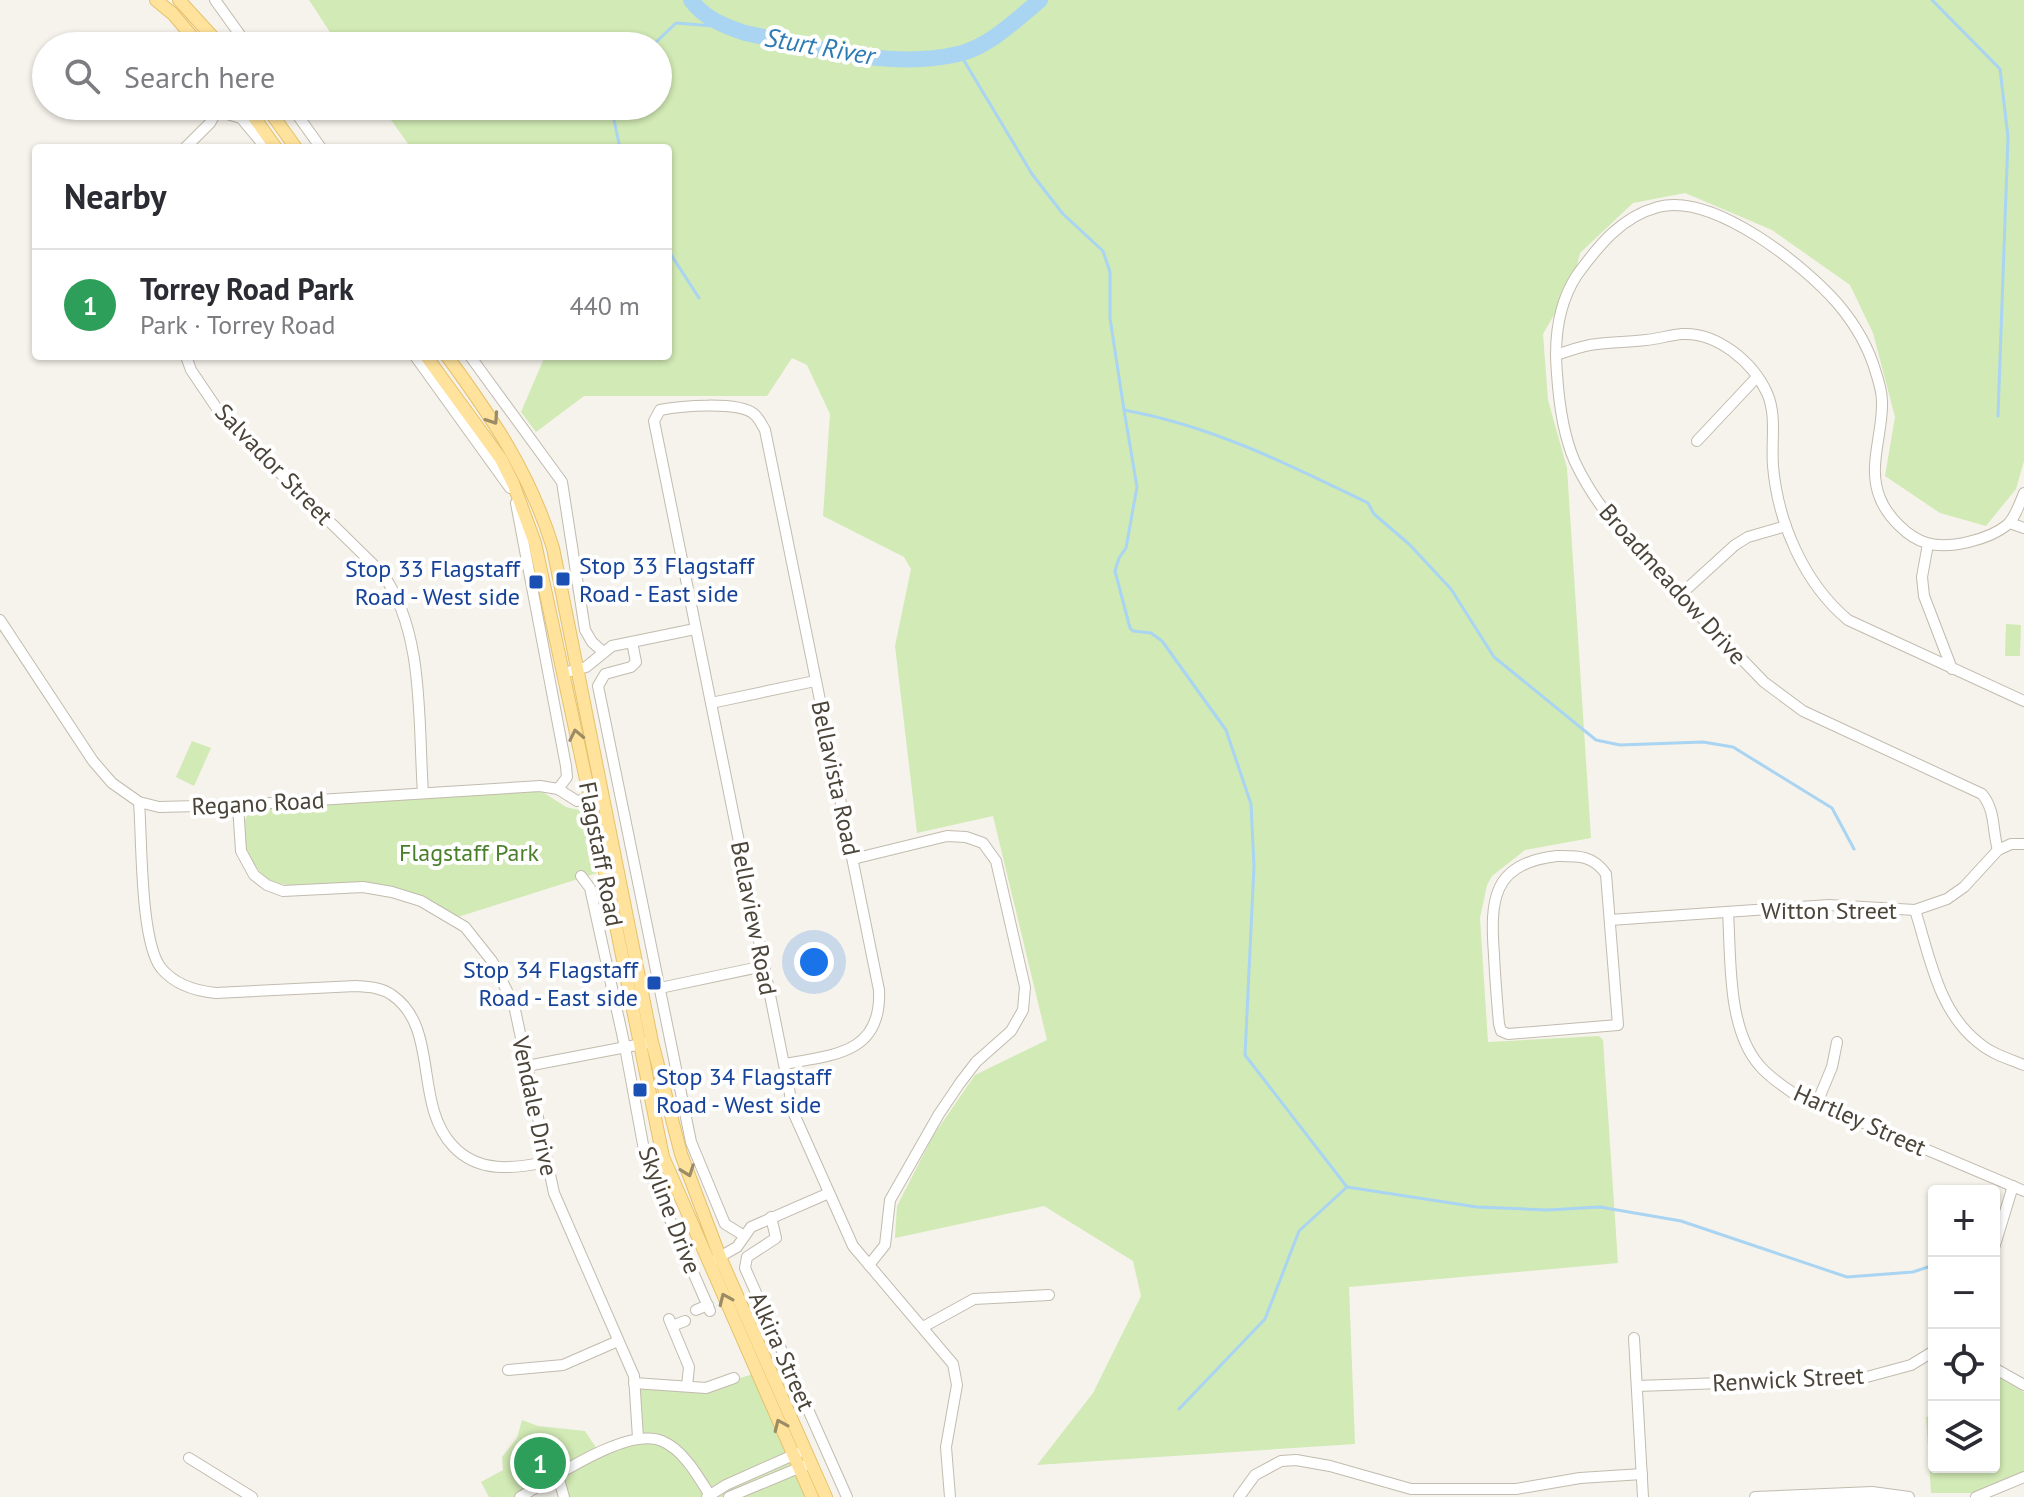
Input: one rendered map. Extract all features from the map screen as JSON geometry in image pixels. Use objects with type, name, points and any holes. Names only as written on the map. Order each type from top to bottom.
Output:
[{"type":"main road","points":[[156,0],[188,32]]},
{"type":"main road","points":[[179,0],[208,32]]},
{"type":"main road","points":[[256,120],[273,144]]},
{"type":"main road","points":[[276,120],[293,144]]},
{"type":"main road","name":"Flagstaff Road","points":[[429,360],[501,459],[535,543],[590,798],[631,1045],[663,1157],[714,1259],[800,1452],[812,1497]]},
{"type":"main road","name":"Flagstaff Road","points":[[450,360],[498,426],[542,511],[553,548],[605,795],[652,1042],[681,1154],[714,1259]]},
{"type":"main road","name":"Flagstaff Road","points":[[805,1465],[826,1497]]},
{"type":"street","points":[[217,1],[238,32]]},
{"type":"street","points":[[189,144],[210,120]]},
{"type":"street","points":[[243,120],[263,144]]},
{"type":"street","points":[[301,120],[318,144]]},
{"type":"street","name":"Broadmeadow Drive","points":[[1928,544],[1909,533],[1892,517],[1880,498],[1875,460],[1882,400],[1876,370],[1858,331],[1837,303],[1755,234],[1701,208],[1661,206],[1634,216],[1600,243],[1573,282],[1562,305],[1556,355],[1560,410],[1574,460],[1598,504],[1632,545],[1783,698],[1803,711],[1982,794],[1993,813],[1998,850]]},
{"type":"street","points":[[1556,355],[1594,344],[1682,334],[1702,335],[1720,342],[1757,377],[1768,394],[1773,466],[1786,526],[1814,585],[1848,620],[2024,701]]},
{"type":"street","name":"Salvador Street","points":[[187,360],[222,416],[371,562],[391,586],[402,606],[414,660],[423,793]]},
{"type":"street","points":[[418,360],[502,474],[515,499],[566,766],[567,777],[558,789]]},
{"type":"street","points":[[473,360],[562,482],[585,630],[602,651]]},
{"type":"street","points":[[1697,441],[1757,377]]},
{"type":"street","name":"Bellaview Road","points":[[765,430],[755,415],[738,407],[660,410],[654,421],[794,1114],[853,1246],[953,1364],[957,1385],[946,1447],[950,1497]]},
{"type":"street","name":"Bellavista Road","points":[[765,430],[879,990],[880,1010],[873,1030],[857,1045],[835,1055],[784,1064]]},
{"type":"street","points":[[1952,669],[1924,596],[1922,577],[1928,544],[1961,543],[1986,538],[2010,523],[2024,493]]},
{"type":"street","points":[[2010,523],[2024,528]]},
{"type":"street","points":[[1680,595],[1735,545],[1748,537],[1786,526]]},
{"type":"street","points":[[0,620],[93,761],[112,783],[139,802],[148,927],[151,949],[161,968],[194,991],[216,993],[356,986],[377,988],[392,995],[414,1020],[432,1114],[442,1135],[458,1152],[475,1162],[499,1168],[546,1162]]},
{"type":"street","points":[[563,673],[586,667],[612,646],[695,629]]},
{"type":"street","name":"Flagstaff Road","points":[[632,642],[636,662],[631,667],[605,674],[598,686],[691,1142],[725,1224],[743,1235]]},
{"type":"street","points":[[711,703],[815,681]]},
{"type":"street","name":"Regano Road","points":[[139,802],[159,807],[238,805],[540,786],[558,789],[577,801],[605,795]]},
{"type":"street","name":"Vendale Drive","points":[[238,805],[241,851],[254,875],[267,885],[283,891],[363,887],[392,892],[421,901],[465,927],[480,943],[504,981],[514,1005],[554,1193],[634,1376],[638,1438]]},
{"type":"street","points":[[853,859],[947,836],[966,837],[983,843],[996,861],[1025,987],[1023,1010],[1011,1031],[976,1062],[960,1083],[890,1200],[885,1245],[869,1265]]},
{"type":"street","points":[[1998,850],[2011,844],[2024,844]]},
{"type":"street","name":"Witton Street","points":[[1610,920],[1829,905],[1915,910],[1947,899],[1964,887],[1998,850]]},
{"type":"street","points":[[1583,856],[1593,859],[1606,874],[1610,920],[1618,1025],[1508,1034],[1501,1031],[1491,919],[1499,887],[1508,874],[1534,859],[1583,856]]},
{"type":"street","name":"Skyline Drive","points":[[581,876],[590,888],[631,1045],[644,1150],[651,1176],[709,1308],[696,1310]]},
{"type":"street","points":[[1915,910],[1949,1010],[1980,1044],[2024,1065]]},
{"type":"street","name":"Hartley Street","points":[[1728,912],[1735,1007],[1745,1040],[1757,1063],[1793,1093],[2019,1189]]},
{"type":"street","points":[[660,988],[764,966]]},
{"type":"street","points":[[527,1066],[652,1042]]},
{"type":"street","points":[[1817,1103],[1832,1067],[1837,1042]]},
{"type":"street","points":[[2000,1234],[2019,1189]]},
{"type":"street","points":[[714,1259],[737,1247],[751,1227],[829,1193]]},
{"type":"street","name":"Alkira Street","points":[[771,1217],[776,1238],[747,1257],[745,1268],[847,1497]]},
{"type":"street","points":[[923,1327],[974,1299],[1049,1295]]},
{"type":"street","points":[[685,1321],[671,1322],[689,1367],[687,1386]]},
{"type":"street","points":[[1634,1338],[1643,1497]]},
{"type":"street","points":[[508,1370],[563,1365],[618,1341]]},
{"type":"street","name":"Renwick Street","points":[[1637,1386],[1863,1378],[1911,1365],[1928,1355]]},
{"type":"street","points":[[2000,1371],[2024,1385]]},
{"type":"street","points":[[634,1383],[706,1388],[734,1378]]},
{"type":"street","points":[[520,1497],[620,1443],[638,1438],[649,1437],[664,1442],[679,1453],[709,1496],[800,1452]]},
{"type":"street","points":[[189,1458],[252,1497]]},
{"type":"street","points":[[1239,1497],[1255,1475],[1281,1461],[1296,1460],[1330,1466],[1411,1489],[1516,1489],[1580,1478],[1642,1474]]},
{"type":"street","points":[[729,1497],[805,1465]]},
{"type":"street","points":[[558,1476],[564,1497]]},
{"type":"street","points":[[1976,1497],[2024,1477]]},
{"type":"street","points":[[1755,1497],[1909,1497]]},
{"type":"green space","points":[[309,0],[2024,0],[2024,461],[2016,489],[1986,526],[1940,513],[1885,476],[1895,417],[1873,333],[1850,285],[1772,230],[1685,193],[1633,203],[1580,253],[1573,282],[1543,334],[1548,400],[1567,468],[1591,838],[1525,850],[1492,876],[1487,885],[1480,918],[1488,1042],[1599,1036],[1603,1040],[1618,1263],[1349,1287],[1355,1444],[1037,1465],[1093,1393],[1141,1296],[1133,1261],[1044,1206],[895,1238],[897,1206],[933,1136],[975,1075],[1047,1040],[993,816],[917,833],[895,646],[911,569],[904,557],[823,516],[830,414],[807,365],[792,358],[767,396],[584,396],[536,432],[521,412],[543,360],[672,360],[672,144],[408,144],[391,120],[672,120],[672,32],[330,32]]},
{"type":"green space","points":[[2006,624],[2021,625],[2020,656],[2005,656]]},
{"type":"green space","points":[[192,741],[211,748],[194,786],[176,777]]},
{"type":"green space","name":"Flagstaff Park","points":[[541,791],[566,807],[579,810],[584,818],[597,873],[458,917],[429,901],[384,886],[336,883],[297,886],[275,882],[258,869],[246,847],[244,824],[255,808]]},
{"type":"green space","points":[[757,1373],[812,1497],[564,1497],[558,1476],[637,1438],[634,1383],[706,1388]]},
{"type":"green space","points":[[2000,1378],[2024,1392],[2024,1472],[1974,1493],[1931,1493],[1930,1473],[2000,1473]]},
{"type":"green space","points":[[522,1420],[538,1426],[585,1431],[599,1452],[517,1497],[489,1497],[481,1482],[503,1470],[502,1457],[517,1438]]},
{"type":"waterway","name":"Sturt River","points":[[691,0],[715,21],[745,33],[851,55],[905,59],[958,54],[981,45],[1040,0]]},
{"type":"waterway","points":[[1932,0],[2000,69],[2008,137],[1998,416]]},
{"type":"waterway","points":[[667,32],[676,23],[726,27]]},
{"type":"waterway","points":[[960,54],[1032,174],[1063,214],[1103,251],[1110,272],[1110,318],[1124,410],[1219,436],[1368,503],[1374,514],[1409,544],[1451,589],[1494,657],[1596,740],[1620,745],[1703,742],[1733,747],[1832,808],[1854,849]]},
{"type":"waterway","points":[[614,120],[619,144]]},
{"type":"waterway","points":[[672,256],[699,298]]},
{"type":"waterway","points":[[1124,410],[1137,487],[1126,548],[1115,571],[1130,628],[1151,633],[1162,641],[1226,730],[1251,804],[1254,866],[1245,1055],[1347,1187],[1477,1207],[1547,1210],[1600,1207],[1681,1221],[1847,1277],[1913,1272],[1928,1267]]},
{"type":"waterway","points":[[1179,1409],[1265,1319],[1299,1231],[1347,1187]]},
{"type":"place","name":"Stop 33 Flagstaff Road - East side","points":[[563,579]]},
{"type":"place","name":"Stop 33 Flagstaff Road - West side","points":[[536,582]]},
{"type":"place","name":"Stop 34 Flagstaff Road - East side","points":[[654,983]]},
{"type":"place","name":"Stop 34 Flagstaff Road - West side","points":[[640,1090]]},
{"type":"place","name":"Torrey Road Park","points":[[540,1463]]}]
